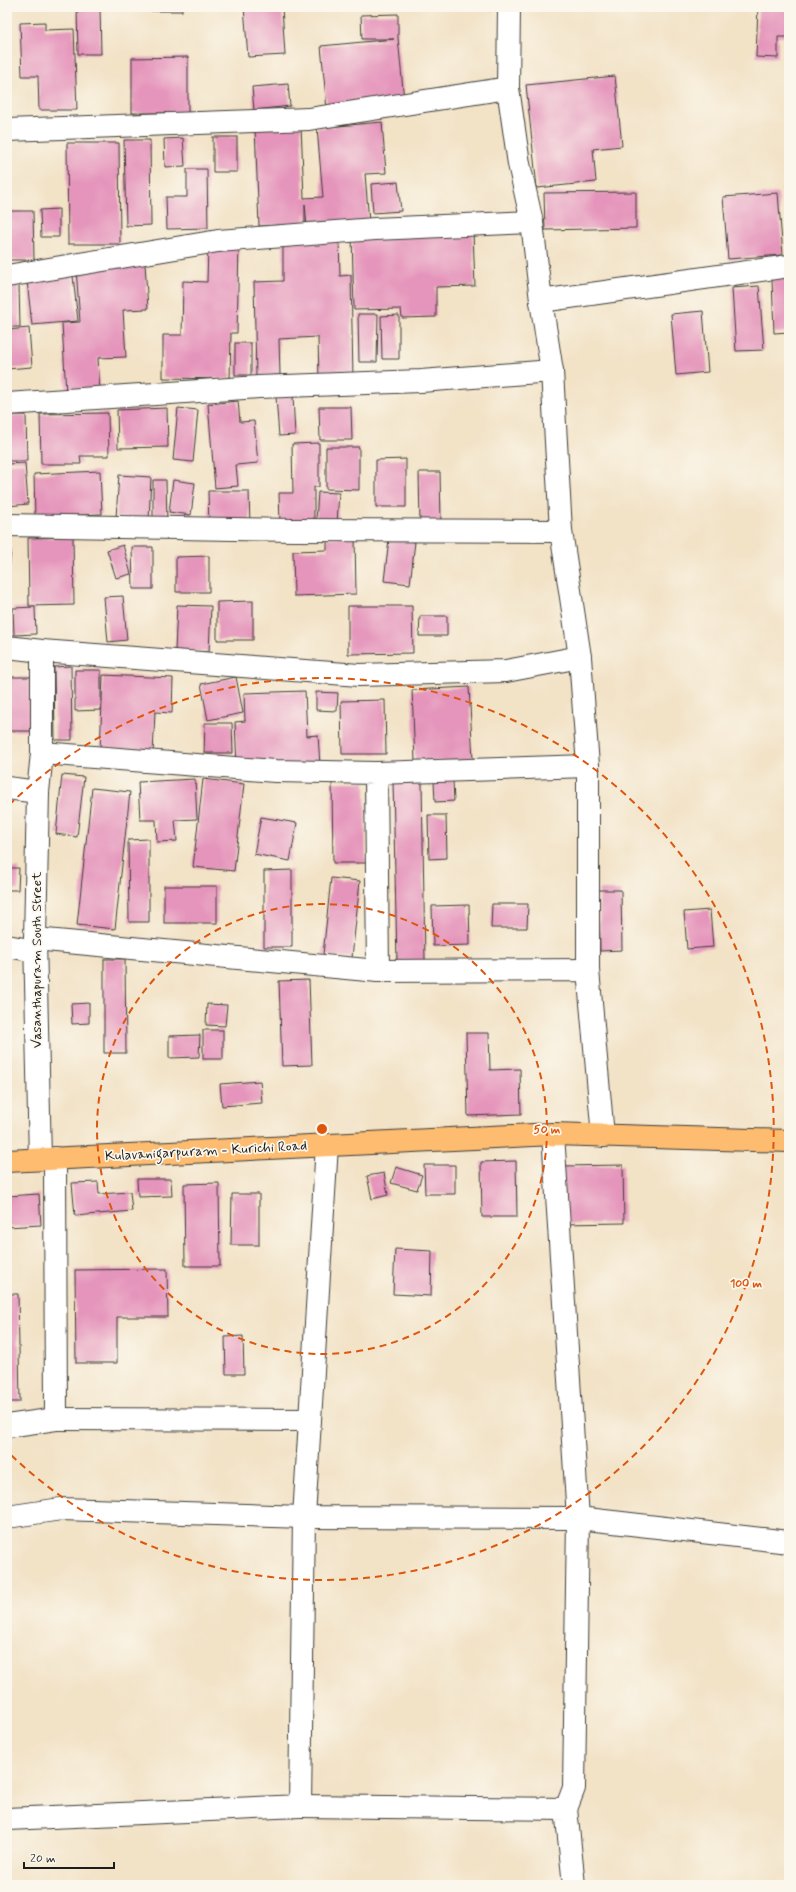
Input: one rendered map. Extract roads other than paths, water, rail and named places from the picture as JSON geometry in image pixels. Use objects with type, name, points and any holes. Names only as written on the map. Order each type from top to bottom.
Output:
[{"type":"main road","name":"Kulavanigarpuram - Kurichi Road","points":[[7,1161],[553,1134],[789,1140]]},
{"type":"street","points":[[509,7],[508,88],[518,164],[532,222],[541,301],[552,371],[561,531],[580,657],[588,766],[588,970],[603,1136]]},
{"type":"street","points":[[7,130],[309,119],[508,88]]},
{"type":"street","points":[[7,276],[218,241],[375,229],[532,222]]},
{"type":"street","points":[[541,301],[789,266]]},
{"type":"street","points":[[7,404],[258,387],[421,381],[552,371]]},
{"type":"street","points":[[7,525],[301,530],[561,531]]},
{"type":"street","points":[[7,647],[42,651],[359,675],[506,670],[580,657]]},
{"type":"street","name":"Vasanthapuram South Street","points":[[42,651],[42,753],[38,792],[35,945],[47,1158],[56,1419]]},
{"type":"street","points":[[42,753],[275,771],[376,773],[588,766]]},
{"type":"street","points":[[376,773],[378,971]]},
{"type":"street","points":[[7,788],[38,792]]},
{"type":"street","points":[[7,946],[35,945],[378,971],[588,970]]},
{"type":"street","points":[[553,1134],[578,1518],[574,1788],[566,1809],[574,1885]]},
{"type":"street","points":[[300,1806],[304,1517],[327,1145]]},
{"type":"street","points":[[7,1426],[56,1419],[310,1420]]},
{"type":"street","points":[[7,1517],[61,1509],[304,1517],[578,1518],[789,1542]]},
{"type":"street","points":[[7,1819],[300,1806],[566,1809]]}]
